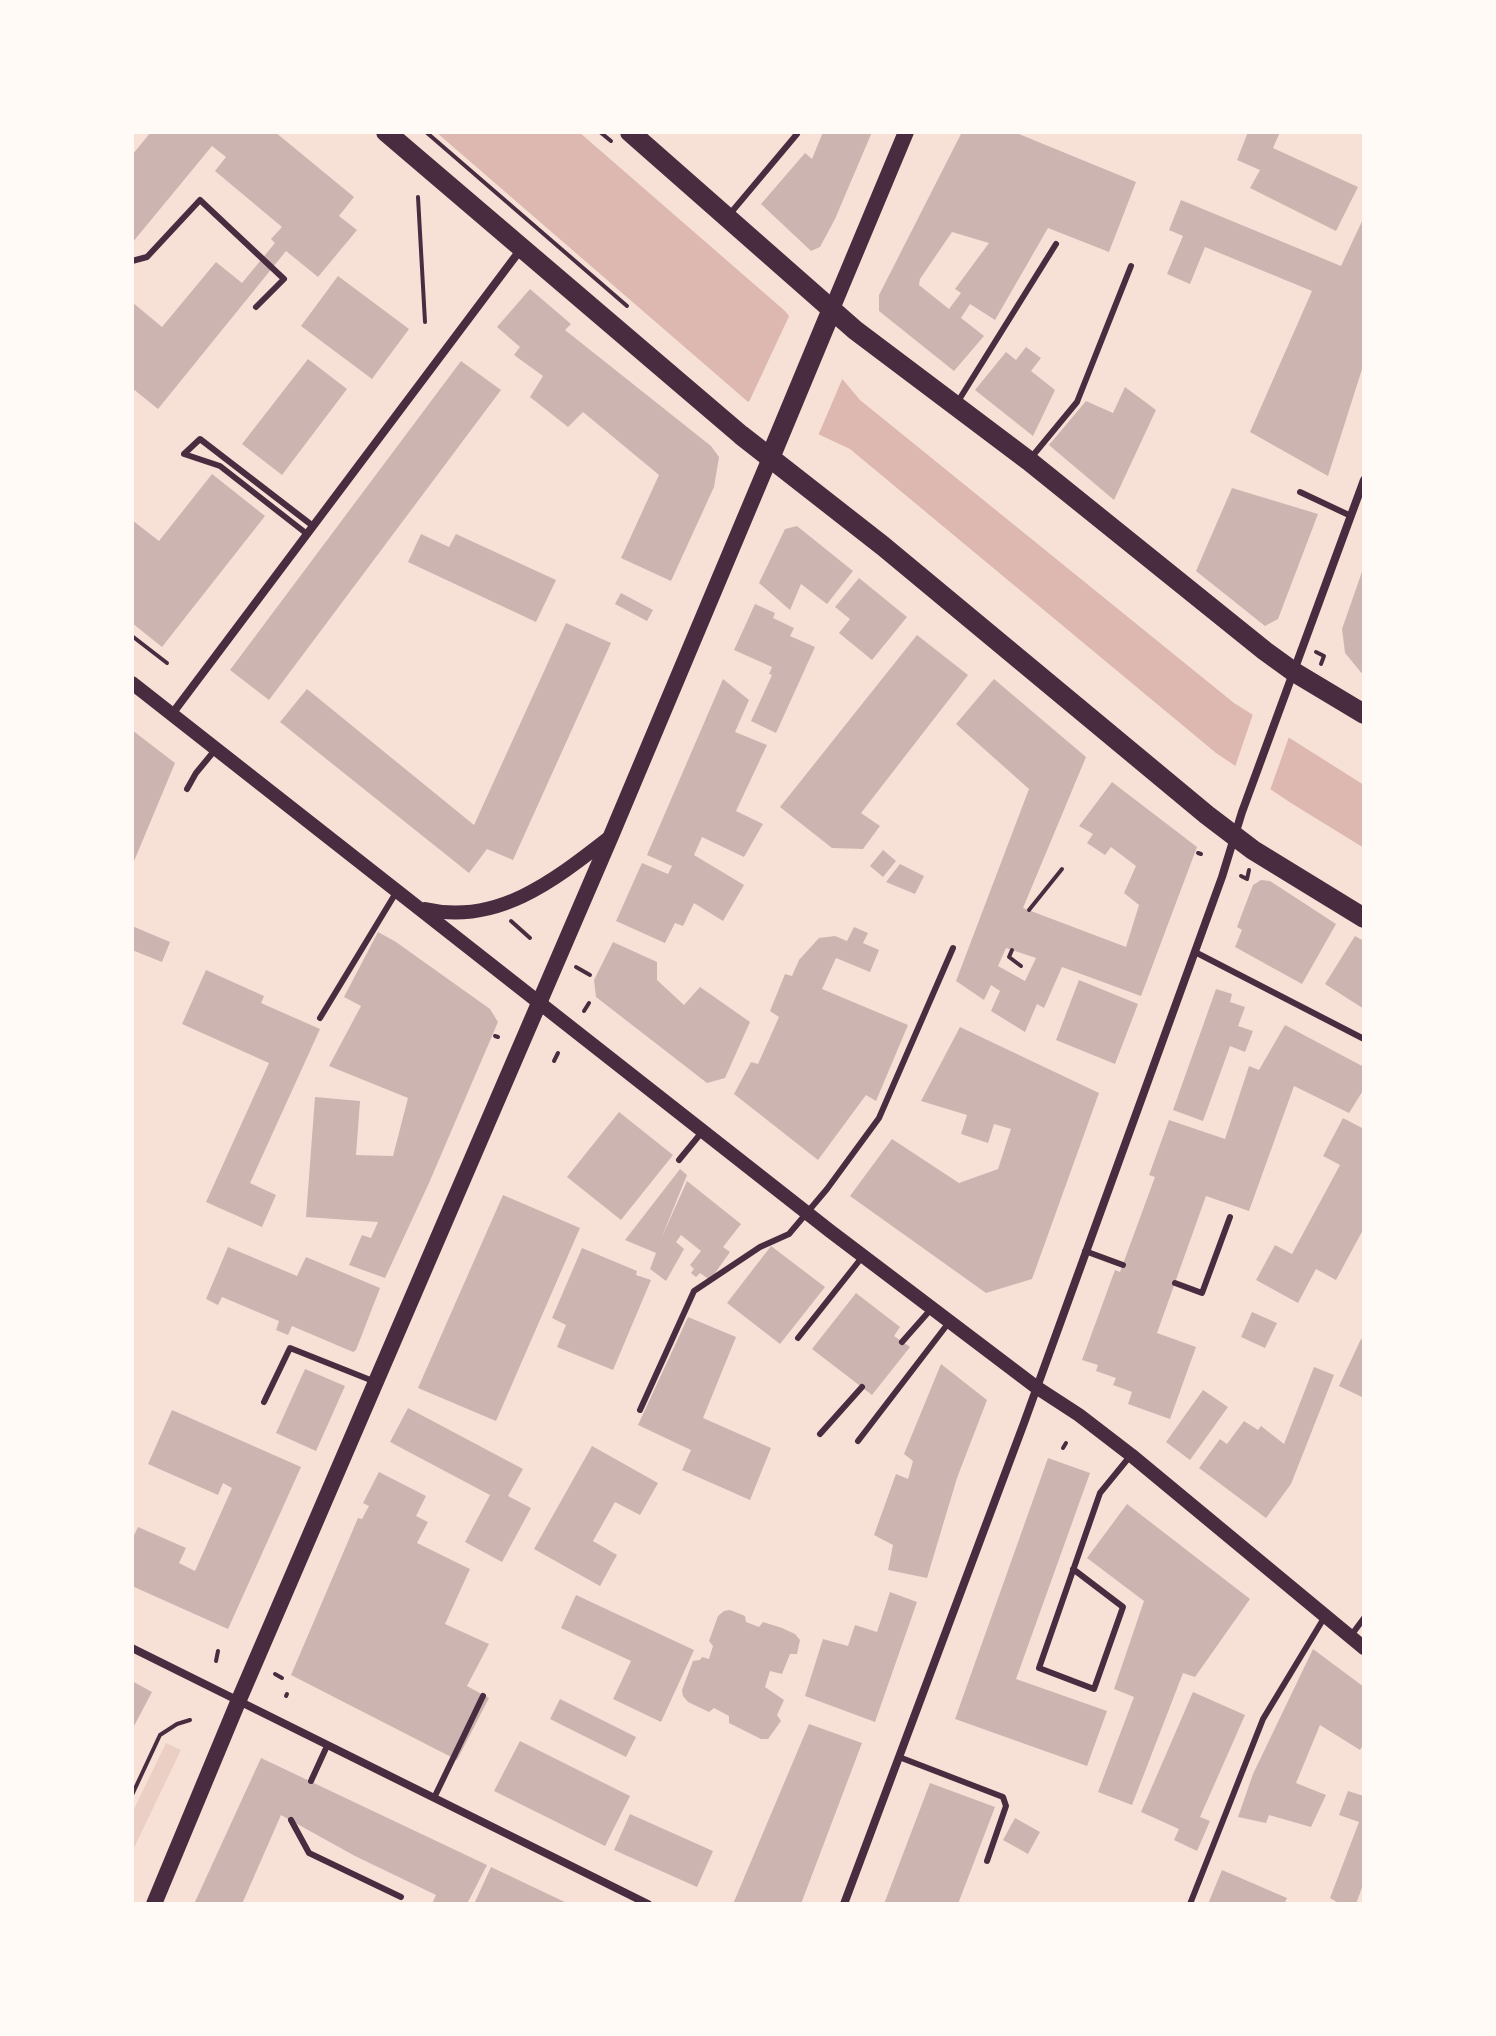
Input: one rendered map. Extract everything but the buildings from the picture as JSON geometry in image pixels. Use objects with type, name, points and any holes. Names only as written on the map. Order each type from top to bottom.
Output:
[{"type":"main road","points":[[386,132],[770,458],[883,546],[1234,835],[1253,850],[1364,918]]},
{"type":"main road","points":[[630,132],[855,330],[1029,461],[1294,672],[1364,714]]},
{"type":"main road","points":[[154,1904],[611,836],[906,132]]},
{"type":"street","points":[[172,714],[521,249]]},
{"type":"street","points":[[844,1904],[1195,952],[1242,812],[1364,480]]},
{"type":"street","points":[[132,683],[703,1131],[1036,1387],[1131,1455],[1324,1618],[1364,1648]]},
{"type":"street","points":[[421,908],[463,914],[497,908],[559,875],[611,836]]},
{"type":"street","points":[[132,1648],[648,1904]]},
{"type":"lane","points":[[727,218],[797,134]]},
{"type":"lane","points":[[132,261],[147,257],[200,200],[284,279],[256,307]]},
{"type":"lane","points":[[955,406],[1056,244]]},
{"type":"lane","points":[[1029,461],[1077,402],[1131,266]]},
{"type":"lane","points":[[200,439],[310,530],[220,466],[184,454],[200,439]]},
{"type":"lane","points":[[1300,492],[1351,516]]},
{"type":"lane","points":[[187,789],[216,748]]},
{"type":"lane","points":[[320,1018],[398,890]]},
{"type":"lane","points":[[640,1410],[694,1291],[760,1247],[789,1234],[879,1118],[953,948]]},
{"type":"lane","points":[[1195,952],[1364,1039]]},
{"type":"lane","points":[[679,1160],[703,1131]]},
{"type":"lane","points":[[1175,1283],[1202,1293],[1230,1217]]},
{"type":"lane","points":[[1085,1251],[1123,1265]]},
{"type":"lane","points":[[798,1338],[864,1255]]},
{"type":"lane","points":[[902,1342],[932,1307]]},
{"type":"lane","points":[[858,1441],[950,1321]]},
{"type":"lane","points":[[264,1402],[290,1348],[376,1383]]},
{"type":"lane","points":[[820,1434],[862,1387]]},
{"type":"lane","points":[[1073,1569],[1123,1607],[1094,1689],[1039,1668],[1073,1569],[1100,1493],[1131,1455]]},
{"type":"lane","points":[[1190,1904],[1263,1719],[1324,1618]]},
{"type":"lane","points":[[1350,1637],[1364,1618]]},
{"type":"lane","points":[[434,1798],[483,1696]]},
{"type":"lane","points":[[311,1781],[327,1746]]},
{"type":"lane","points":[[899,1757],[1003,1797],[1006,1806],[987,1861]]},
{"type":"lane","points":[[291,1820],[309,1853],[401,1897]]},
{"type":"path","points":[[426,132],[631,309]]},
{"type":"path","points":[[418,197],[425,322]]},
{"type":"path","points":[[132,636],[167,663]]},
{"type":"path","points":[[1316,652],[1324,656]]},
{"type":"path","points":[[1029,910],[1062,869]]},
{"type":"path","points":[[1241,876],[1247,879]]},
{"type":"path","points":[[506,917],[530,938]]},
{"type":"path","points":[[1012,950],[1009,957],[1021,966]]},
{"type":"path","points":[[576,967],[590,975]]},
{"type":"path","points":[[584,1011],[589,1003]]},
{"type":"path","points":[[554,1061],[558,1053]]},
{"type":"path","points":[[216,1661],[218,1651]]},
{"type":"path","points":[[275,1674],[282,1678]]},
{"type":"path","points":[[132,1795],[160,1735],[190,1720]]},
{"type":"shaded area","points":[[436,132],[579,132],[785,311],[860,400],[1234,703],[1364,785],[1364,848],[1216,753],[850,449],[747,401]]},
{"type":"shaded area","points":[[166,1743],[181,1750],[132,1852],[132,1813]]},
{"type":"pier","points":[[791,312],[844,375],[817,438],[748,404]]},
{"type":"pier","points":[[1254,711],[1290,734],[1269,793],[1234,770]]}]
